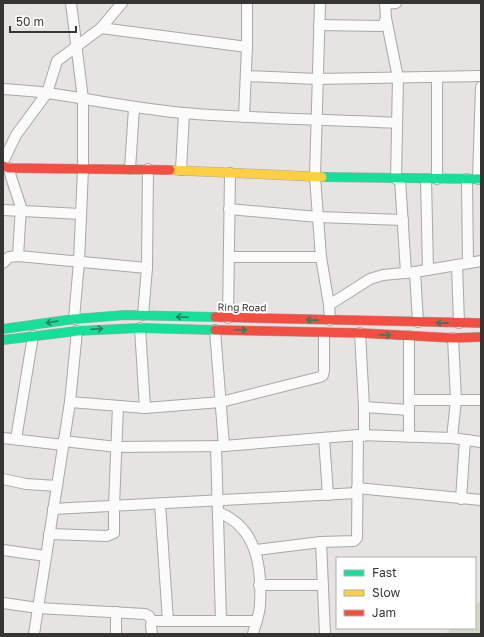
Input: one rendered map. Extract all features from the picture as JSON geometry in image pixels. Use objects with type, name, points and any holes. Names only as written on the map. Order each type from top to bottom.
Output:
[{"type":"main road","points":[[6,170],[148,169],[315,177],[479,179]]},
{"type":"main road","name":"Ring Road","points":[[3,328],[74,319],[125,315],[481,323]]},
{"type":"main road","points":[[3,340],[77,331],[140,328],[453,338],[481,337]]},
{"type":"street","points":[[71,3],[83,99],[83,169],[79,262],[74,319]]},
{"type":"street","points":[[18,256],[21,211],[20,203],[6,170],[16,136],[47,93],[56,61],[101,28],[122,3]]},
{"type":"street","points":[[244,117],[247,3]]},
{"type":"street","points":[[320,3],[315,177],[321,257],[330,320]]},
{"type":"street","points":[[396,3],[385,4],[386,18],[398,78],[398,178],[418,322]]},
{"type":"street","points":[[319,25],[381,26],[386,18]]},
{"type":"street","points":[[101,28],[247,47]]},
{"type":"street","points":[[246,76],[318,79],[481,76]]},
{"type":"street","points":[[437,77],[437,179]]},
{"type":"street","points":[[479,179],[481,87]]},
{"type":"street","points":[[3,89],[47,93],[134,108],[184,113],[397,123]]},
{"type":"street","points":[[130,169],[134,108]]},
{"type":"street","points":[[181,170],[184,113]]},
{"type":"street","points":[[143,315],[147,268],[148,169]]},
{"type":"street","points":[[228,318],[230,173]]},
{"type":"street","points":[[426,179],[428,270]]},
{"type":"street","points":[[467,179],[468,263]]},
{"type":"street","points":[[229,209],[318,217],[403,220]]},
{"type":"street","points":[[3,210],[81,214]]},
{"type":"street","points":[[3,263],[9,257],[18,256],[147,268]]},
{"type":"street","points":[[229,257],[321,257]]},
{"type":"street","points":[[329,305],[370,279],[383,274],[428,270],[481,261]]},
{"type":"street","points":[[457,265],[459,323]]},
{"type":"street","points":[[140,328],[145,408]]},
{"type":"street","points":[[215,330],[221,402],[218,502],[221,621]]},
{"type":"street","points":[[34,634],[70,402],[77,331]]},
{"type":"street","points":[[70,402],[145,408],[221,402],[320,377],[323,375],[324,370],[324,333]]},
{"type":"street","points":[[256,550],[322,542],[354,541],[357,538],[357,491],[364,407],[360,334]]},
{"type":"street","points":[[16,439],[33,336]]},
{"type":"street","points":[[409,336],[409,437]]},
{"type":"street","points":[[452,438],[456,400],[453,338]]},
{"type":"street","points":[[364,407],[410,405],[456,400],[481,400]]},
{"type":"street","points":[[49,534],[107,536],[114,533],[118,406]]},
{"type":"street","points":[[3,438],[117,447],[220,446],[361,435],[452,438],[481,442]]},
{"type":"street","points":[[324,438],[328,495]]},
{"type":"street","points":[[461,499],[465,440]]},
{"type":"street","points":[[3,479],[26,484],[57,486]]},
{"type":"street","points":[[53,509],[218,502],[328,495],[357,491],[481,500]]},
{"type":"street","points":[[160,504],[168,621]]},
{"type":"street","points":[[218,512],[228,516],[239,525],[256,550],[260,604],[253,634]]},
{"type":"street","points":[[322,542],[325,634]]},
{"type":"street","points":[[3,550],[46,556]]},
{"type":"street","points":[[259,585],[323,585]]},
{"type":"street","points":[[3,603],[38,608],[147,614],[152,621],[152,634]]},
{"type":"street","points":[[116,612],[116,634]]},
{"type":"street","points":[[152,621],[257,621]]},
{"type":"green space","points":[[481,600],[481,634],[445,634],[451,629],[476,629],[476,605]]},
{"type":"traffic: fast","points":[[322,177],[481,179]]},
{"type":"traffic: fast","points":[[3,329],[74,319],[125,315],[215,317]]},
{"type":"traffic: fast","points":[[3,340],[77,331],[140,328],[215,330]]},
{"type":"traffic: slow","points":[[170,170],[322,177]]},
{"type":"traffic: jam","points":[[3,166],[9,168],[170,170]]},
{"type":"traffic: jam","points":[[215,317],[481,323]]},
{"type":"traffic: jam","points":[[215,330],[360,333],[453,338],[481,337]]}]
